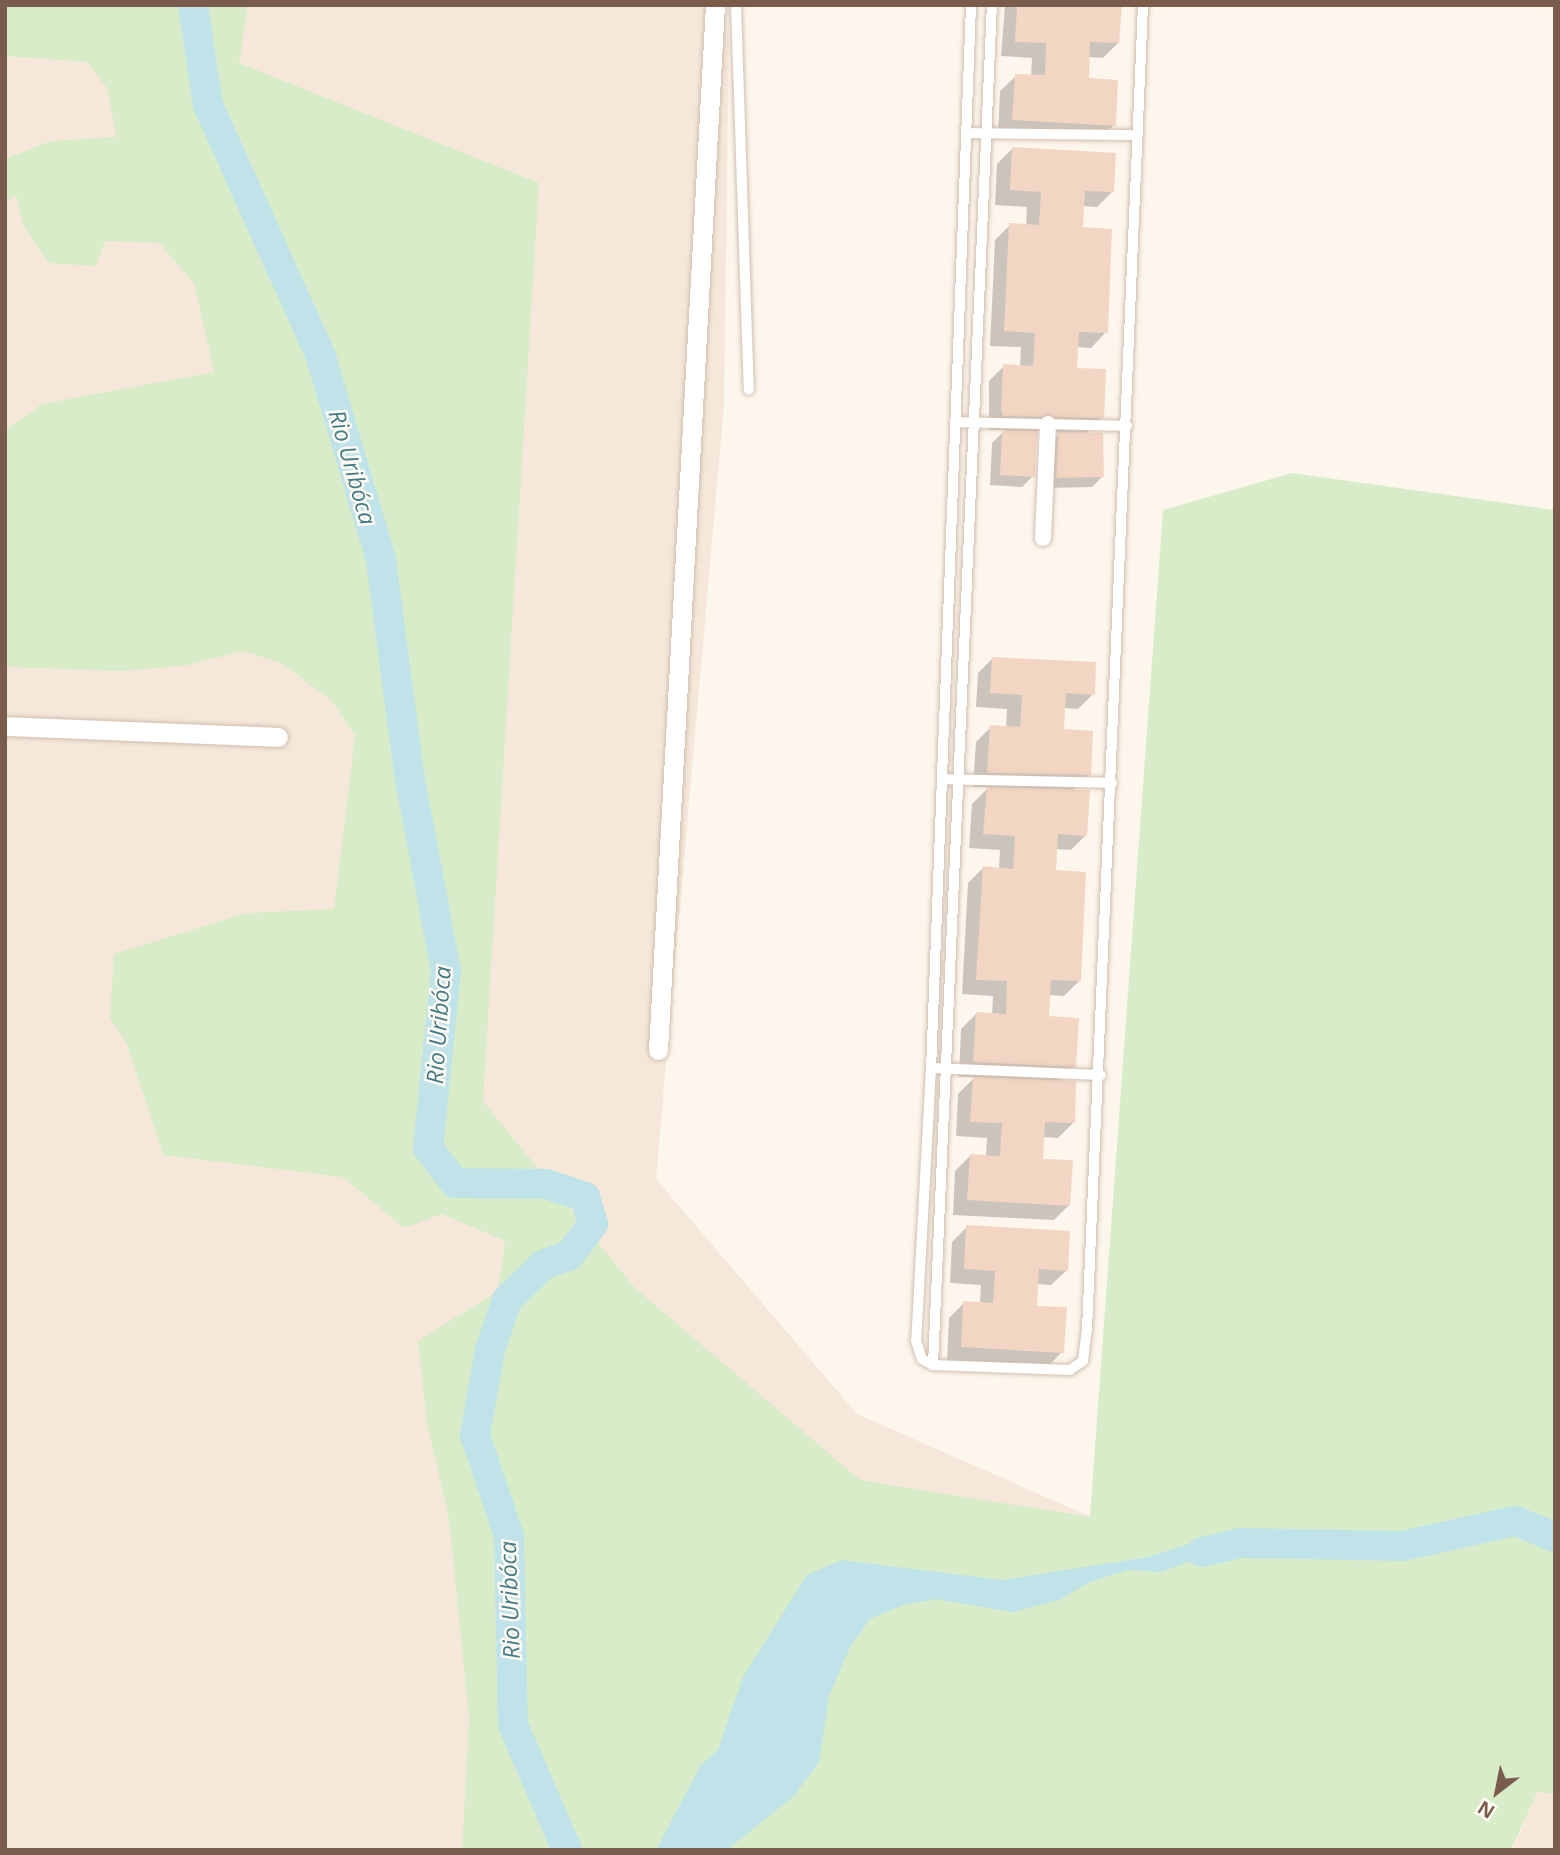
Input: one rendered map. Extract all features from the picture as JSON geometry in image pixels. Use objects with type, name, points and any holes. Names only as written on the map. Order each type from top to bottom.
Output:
[{"type":"street","points":[[658,1050],[715,5]]},
{"type":"street","points":[[1043,538],[1048,424]]},
{"type":"street","points":[[5,726],[278,737]]},
{"type":"lane","points":[[736,5],[749,390]]},
{"type":"lane","points":[[971,5],[931,1068],[916,1341],[922,1359],[933,1365],[1070,1370],[1083,1361],[1101,1075],[1143,5]]},
{"type":"lane","points":[[933,1365],[948,1069],[992,5]]},
{"type":"lane","points":[[967,133],[987,131],[1138,135]]},
{"type":"lane","points":[[956,422],[1127,426]]},
{"type":"lane","points":[[942,779],[1112,783]]},
{"type":"lane","points":[[931,1068],[1101,1075]]},
{"type":"shaded area","points":[[5,5],[702,5],[729,35],[724,405],[656,1179],[857,1414],[1091,1517],[626,1850],[5,1850]]},
{"type":"shaded area","points":[[1538,1790],[1555,1796],[1555,1850],[1512,1850]]},
{"type":"green space","points":[[5,5],[248,5],[239,63],[539,183],[483,1101],[634,1287],[860,1480],[1090,1517],[1163,510],[1292,473],[1555,510],[1555,1795],[1538,1791],[1511,1850],[462,1850],[469,1719],[449,1519],[427,1423],[418,1341],[498,1291],[505,1241],[442,1214],[404,1228],[343,1177],[163,1155],[127,1044],[110,1018],[114,954],[247,913],[334,909],[355,736],[331,700],[281,663],[243,651],[183,666],[122,671],[5,667],[5,430],[42,404],[214,372],[194,283],[159,243],[105,241],[96,266],[49,263],[23,225],[16,195],[5,202],[5,159],[51,141],[116,137],[108,90],[88,62],[5,56]]},
{"type":"water","points":[[1198,1541],[1240,1543],[1161,1572],[1128,1570],[1090,1582],[1059,1600],[1013,1612],[936,1599],[900,1606],[870,1619],[850,1647],[829,1696],[819,1762],[794,1796],[727,1850],[656,1850],[701,1765],[718,1750],[743,1677],[807,1575],[841,1560],[1002,1580],[1148,1557]]},
{"type":"building","points":[[1017,5],[1122,5],[1119,43],[1090,42],[1089,78],[1118,80],[1116,126],[1012,120],[1015,74],[1045,75],[1046,43],[1015,42]]},
{"type":"building","points":[[1012,147],[1116,153],[1114,192],[1085,191],[1083,227],[1112,229],[1108,333],[1079,332],[1077,368],[1106,369],[1104,418],[1003,416],[1003,364],[1033,366],[1035,333],[1004,331],[1009,223],[1039,225],[1041,192],[1010,190]]},
{"type":"building","points":[[1002,431],[1037,431],[1035,477],[1000,475]]},
{"type":"building","points":[[1058,432],[1103,433],[1104,477],[1056,478]]},
{"type":"building","points":[[992,657],[1096,662],[1095,695],[1066,693],[1064,729],[1093,731],[1091,775],[987,773],[990,725],[1020,727],[1022,695],[990,693]]},
{"type":"building","points":[[987,787],[1090,790],[1087,836],[1058,834],[1056,870],[1086,872],[1081,981],[1051,980],[1049,1016],[1079,1018],[1076,1067],[973,1062],[976,1012],[1006,1014],[1007,981],[976,980],[983,866],[1013,869],[1015,836],[983,834]]},
{"type":"building","points":[[973,1077],[1076,1081],[1075,1123],[1045,1122],[1043,1159],[1073,1160],[1070,1206],[967,1200],[970,1154],[1000,1156],[1002,1123],[970,1122]]},
{"type":"building","points":[[966,1225],[1070,1231],[1068,1271],[1039,1269],[1037,1306],[1067,1307],[1064,1353],[961,1347],[963,1301],[993,1303],[995,1271],[964,1269]]},
{"type":"waterway","name":"Rio Uribóca","points":[[193,5],[208,105],[321,357],[381,560],[410,779],[446,971],[428,1148],[455,1183],[546,1184],[585,1197],[593,1224],[570,1255],[543,1265],[507,1300],[490,1350],[475,1435],[509,1536],[513,1725],[567,1850]]},
{"type":"waterway","points":[[1202,1552],[1240,1543],[1402,1546],[1515,1521],[1555,1537]]}]
